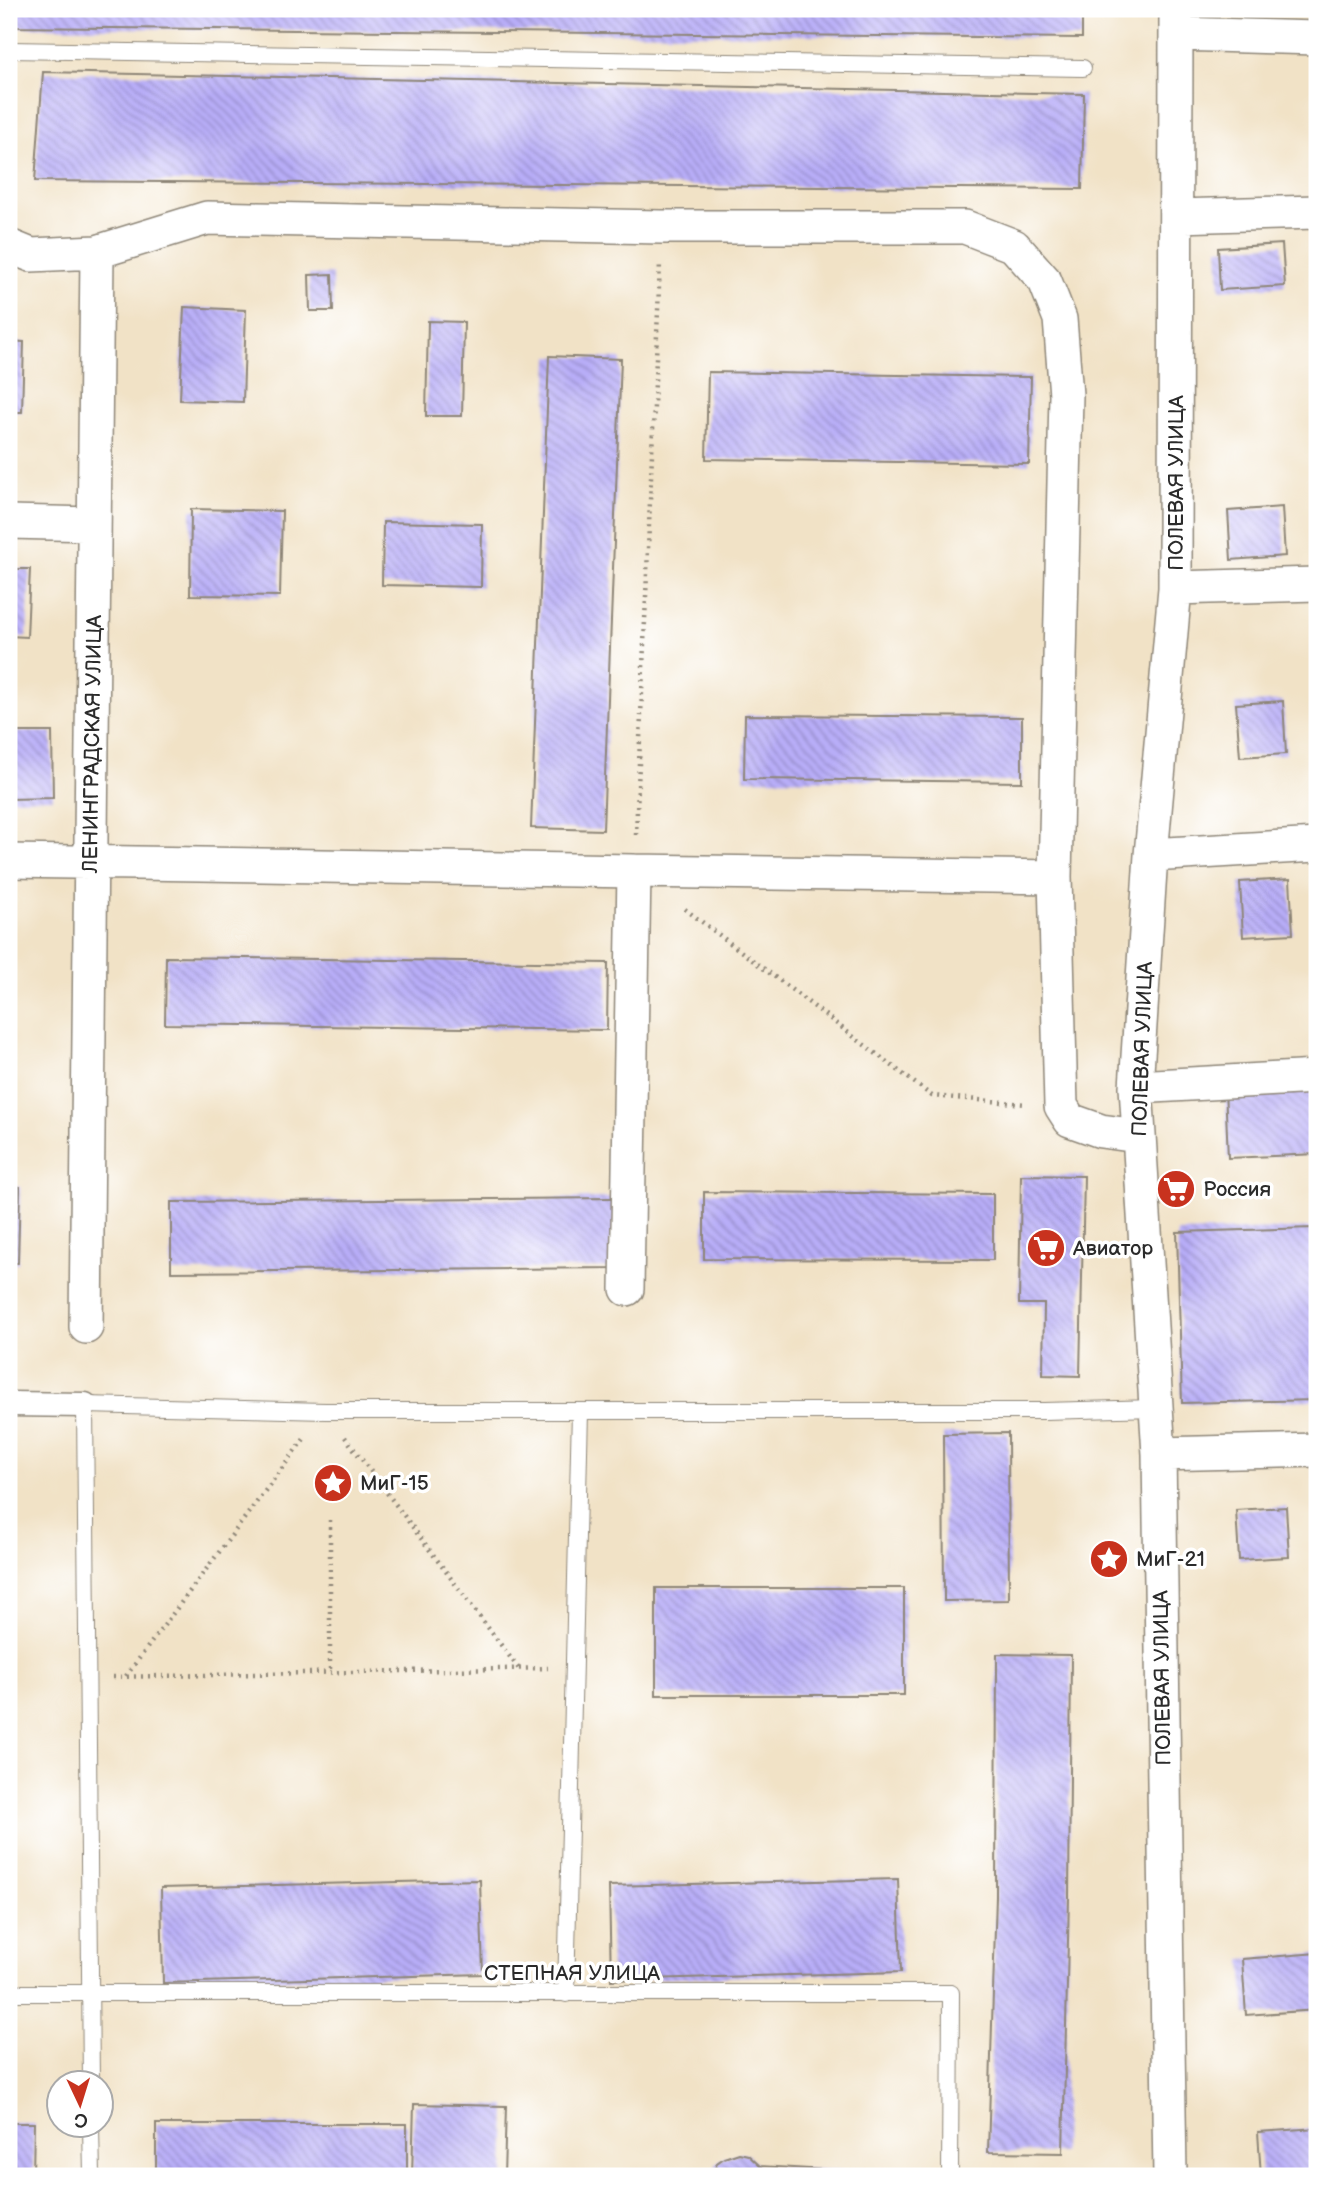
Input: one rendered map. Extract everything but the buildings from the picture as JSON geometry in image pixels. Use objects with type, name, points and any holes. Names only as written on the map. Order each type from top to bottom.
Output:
[{"type":"street","points":[[1177,21],[1317,38]]},
{"type":"street","name":"ПОЛЕВАЯ УЛИЦА","points":[[1170,2176],[1159,1454],[1136,1087],[1151,855],[1175,588],[1177,21]]},
{"type":"street","points":[[1177,216],[1317,212]]},
{"type":"street","points":[[9,246],[31,255],[97,252],[207,218],[661,227],[965,227],[1014,246],[1045,281],[1060,319],[1066,396],[1055,877],[1060,1106],[1070,1120],[1101,1131],[1138,1136]]},
{"type":"street","name":"ЛЕНИНГРАДСКАЯ УЛИЦА","points":[[86,1327],[97,252]]},
{"type":"street","points":[[9,522],[94,524]]},
{"type":"street","points":[[1175,588],[1317,584]]},
{"type":"street","points":[[1151,855],[1317,845]]},
{"type":"street","points":[[9,861],[1055,877]]},
{"type":"street","points":[[627,1289],[634,871]]},
{"type":"street","points":[[1136,1087],[1317,1077]]},
{"type":"street","points":[[9,1404],[85,1405]]},
{"type":"street","points":[[1159,1454],[1317,1450]]},
{"type":"lane","points":[[9,50],[1083,68]]},
{"type":"lane","points":[[91,2070],[85,1405],[580,1411],[1044,1411],[1155,1408]]},
{"type":"lane","points":[[566,1994],[580,1411]]},
{"type":"lane","name":"СТЕПНАЯ УЛИЦА","points":[[9,1993],[951,1993],[950,2176]]},
{"type":"lane","points":[[91,2140],[92,2176]]},
{"type":"path","points":[[634,871],[661,227]]},
{"type":"path","points":[[678,904],[932,1096],[1060,1106]]},
{"type":"path","points":[[127,1676],[325,1410],[519,1669]]},
{"type":"path","points":[[330,1520],[330,1672]]},
{"type":"path","points":[[87,1678],[574,1667]]},
{"type":"place","name":"Россия","points":[[1176,1189]]},
{"type":"place","name":"Авиатор","points":[[1046,1248]]},
{"type":"place","name":"МиГ-15","points":[[333,1483]]},
{"type":"place","name":"МиГ-21","points":[[1109,1559]]}]
